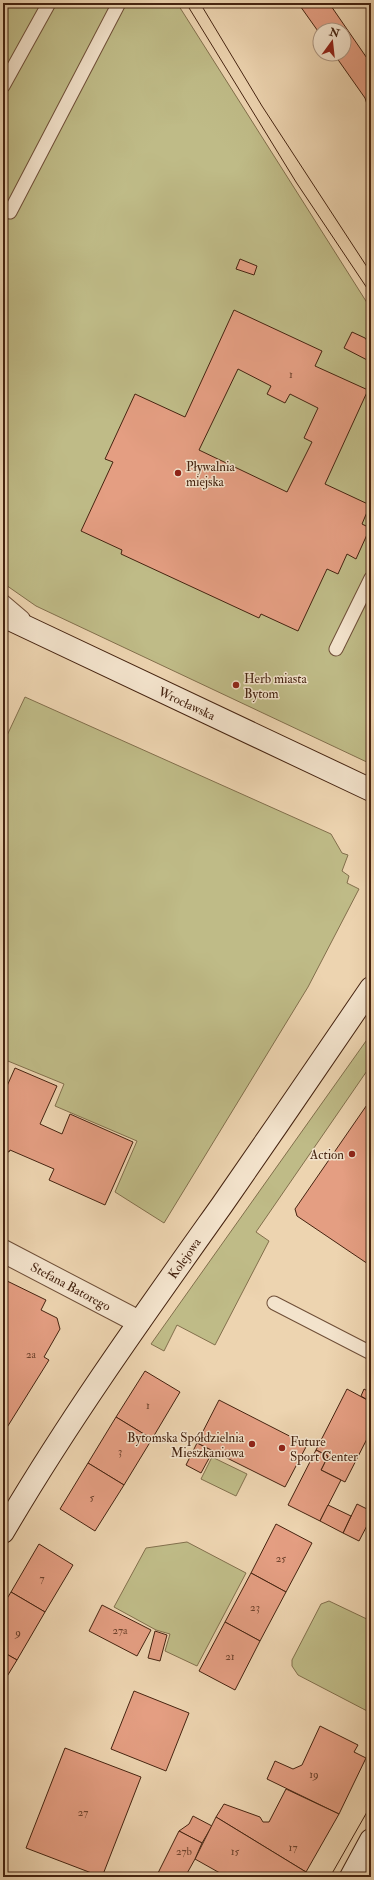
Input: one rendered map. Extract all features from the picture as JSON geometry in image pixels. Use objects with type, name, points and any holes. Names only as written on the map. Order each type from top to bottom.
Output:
[{"type":"main road","name":"Wrocławska","points":[[3,616],[371,790]]},
{"type":"main road","points":[[308,761],[371,805]]},
{"type":"main road","name":"Kolejowa","points":[[3,1532],[58,1442],[265,1144],[371,988]]},
{"type":"main road","name":"Stefana Batorego","points":[[3,1250],[140,1322]]},
{"type":"main road","points":[[351,1877],[371,1840]]},
{"type":"lane","points":[[3,86],[49,3]]},
{"type":"lane","points":[[10,212],[118,3]]},
{"type":"lane","points":[[336,649],[371,578]]},
{"type":"lane","points":[[3,601],[41,634]]},
{"type":"lane","points":[[274,1303],[371,1353]]},
{"type":"shaded area","points":[[3,3],[177,3],[371,309],[371,764],[36,606],[3,583]]},
{"type":"shaded area","points":[[25,697],[331,834],[342,853],[348,855],[342,871],[349,876],[347,883],[359,889],[308,987],[164,1223],[115,1192],[137,1141],[55,1106],[64,1084],[3,1059],[3,744]]},
{"type":"shaded area","points":[[371,1034],[371,1065],[256,1232],[269,1241],[215,1345],[177,1325],[164,1351],[151,1344]]},
{"type":"shaded area","points":[[212,1457],[247,1474],[236,1496],[201,1479]]},
{"type":"shaded area","points":[[187,1542],[246,1573],[197,1666],[165,1651],[170,1634],[156,1630],[114,1607],[146,1548]]},
{"type":"shaded area","points":[[329,1601],[371,1621],[371,1713],[298,1675],[292,1666],[292,1660],[321,1604]]},
{"type":"building","points":[[3,3],[9,3],[3,13]]},
{"type":"building","points":[[298,3],[329,3],[342,22],[312,22]]},
{"type":"building","points":[[352,36],[371,64],[371,117],[365,98],[340,62],[352,62]]},
{"type":"building","points":[[240,259],[257,266],[254,275],[236,269]]},
{"type":"building","name":"Pływalnia miejska","points":[[234,310],[322,351],[315,366],[368,390],[325,484],[370,505],[362,524],[370,528],[356,559],[347,554],[338,574],[327,569],[298,631],[261,614],[259,618],[121,554],[122,550],[81,531],[113,462],[105,459],[135,394],[185,417]],"holes":[[[238,369],[271,386],[267,394],[285,403],[290,394],[318,408],[304,438],[312,442],[287,492],[199,450]]]},
{"type":"building","points":[[352,332],[365,338],[371,346],[371,362],[344,348]]},
{"type":"building","points":[[15,1068],[57,1086],[40,1124],[62,1134],[70,1114],[133,1142],[105,1205],[49,1180],[54,1169],[10,1150],[9,1152],[3,1150],[3,1095]]},
{"type":"building","name":"Action","points":[[371,1099],[371,1266],[297,1216],[295,1209]]},
{"type":"building","points":[[3,1279],[46,1300],[41,1310],[57,1318],[60,1329],[44,1357],[49,1360],[6,1429],[3,1427]]},
{"type":"building","points":[[145,1371],[180,1392],[152,1439],[116,1417]]},
{"type":"building","points":[[347,1389],[371,1402],[371,1431],[345,1482],[321,1470],[328,1456],[316,1450]]},
{"type":"building","points":[[364,1389],[371,1393],[371,1402],[361,1396]]},
{"type":"building","name":"Bytomska Spółdzielnia Mieszkaniowa","points":[[219,1400],[307,1445],[285,1487],[197,1443]]},
{"type":"building","points":[[116,1417],[152,1439],[124,1485],[88,1463]]},
{"type":"building","points":[[197,1443],[213,1451],[201,1473],[186,1465]]},
{"type":"building","points":[[316,1450],[328,1456],[321,1470],[341,1480],[320,1521],[288,1505]]},
{"type":"building","points":[[88,1463],[124,1485],[95,1531],[60,1509]]},
{"type":"building","points":[[357,1504],[371,1511],[371,1518],[359,1541],[343,1533]]},
{"type":"building","points":[[328,1505],[351,1516],[343,1533],[320,1521]]},
{"type":"building","points":[[276,1524],[312,1543],[286,1592],[251,1573]]},
{"type":"building","points":[[39,1544],[73,1565],[45,1612],[11,1592]]},
{"type":"building","points":[[251,1573],[286,1592],[260,1641],[225,1622]]},
{"type":"building","points":[[11,1592],[45,1612],[17,1660],[3,1652],[3,1605]]},
{"type":"building","points":[[102,1605],[151,1630],[137,1656],[89,1631]]},
{"type":"building","points":[[225,1622],[260,1641],[235,1690],[199,1671]]},
{"type":"building","points":[[155,1631],[167,1635],[160,1661],[148,1658]]},
{"type":"building","points":[[3,1652],[17,1660],[3,1683]]},
{"type":"building","points":[[134,1691],[189,1713],[166,1771],[111,1749]]},
{"type":"building","points":[[320,1726],[358,1745],[354,1752],[366,1758],[339,1814],[267,1779],[275,1761],[293,1769],[302,1765]]},
{"type":"building","points":[[65,1748],[141,1777],[102,1877],[26,1848]]},
{"type":"building","points":[[286,1789],[339,1814],[306,1872],[216,1817],[224,1804],[260,1817],[263,1822],[269,1822]]},
{"type":"building","points":[[193,1816],[212,1826],[202,1843],[179,1831],[189,1824]]},
{"type":"building","points":[[216,1817],[306,1872],[303,1877],[227,1877],[195,1859]]},
{"type":"building","points":[[179,1831],[202,1843],[195,1859],[185,1877],[156,1877]]},
{"type":"tram line","points":[[186,3],[296,182],[371,294]]},
{"type":"tram line","points":[[200,3],[262,106],[371,273]]},
{"type":"tram line","points":[[330,1877],[371,1805]]},
{"type":"place","name":"Pływalnia miejska","points":[[178,473]]},
{"type":"place","name":"Herb miasta Bytom","points":[[236,685]]},
{"type":"place","name":"Action","points":[[352,1154]]},
{"type":"place","name":"Bytomska Spółdzielnia Mieszkaniowa","points":[[252,1444]]},
{"type":"place","name":"Future Sport Center","points":[[282,1448]]}]
